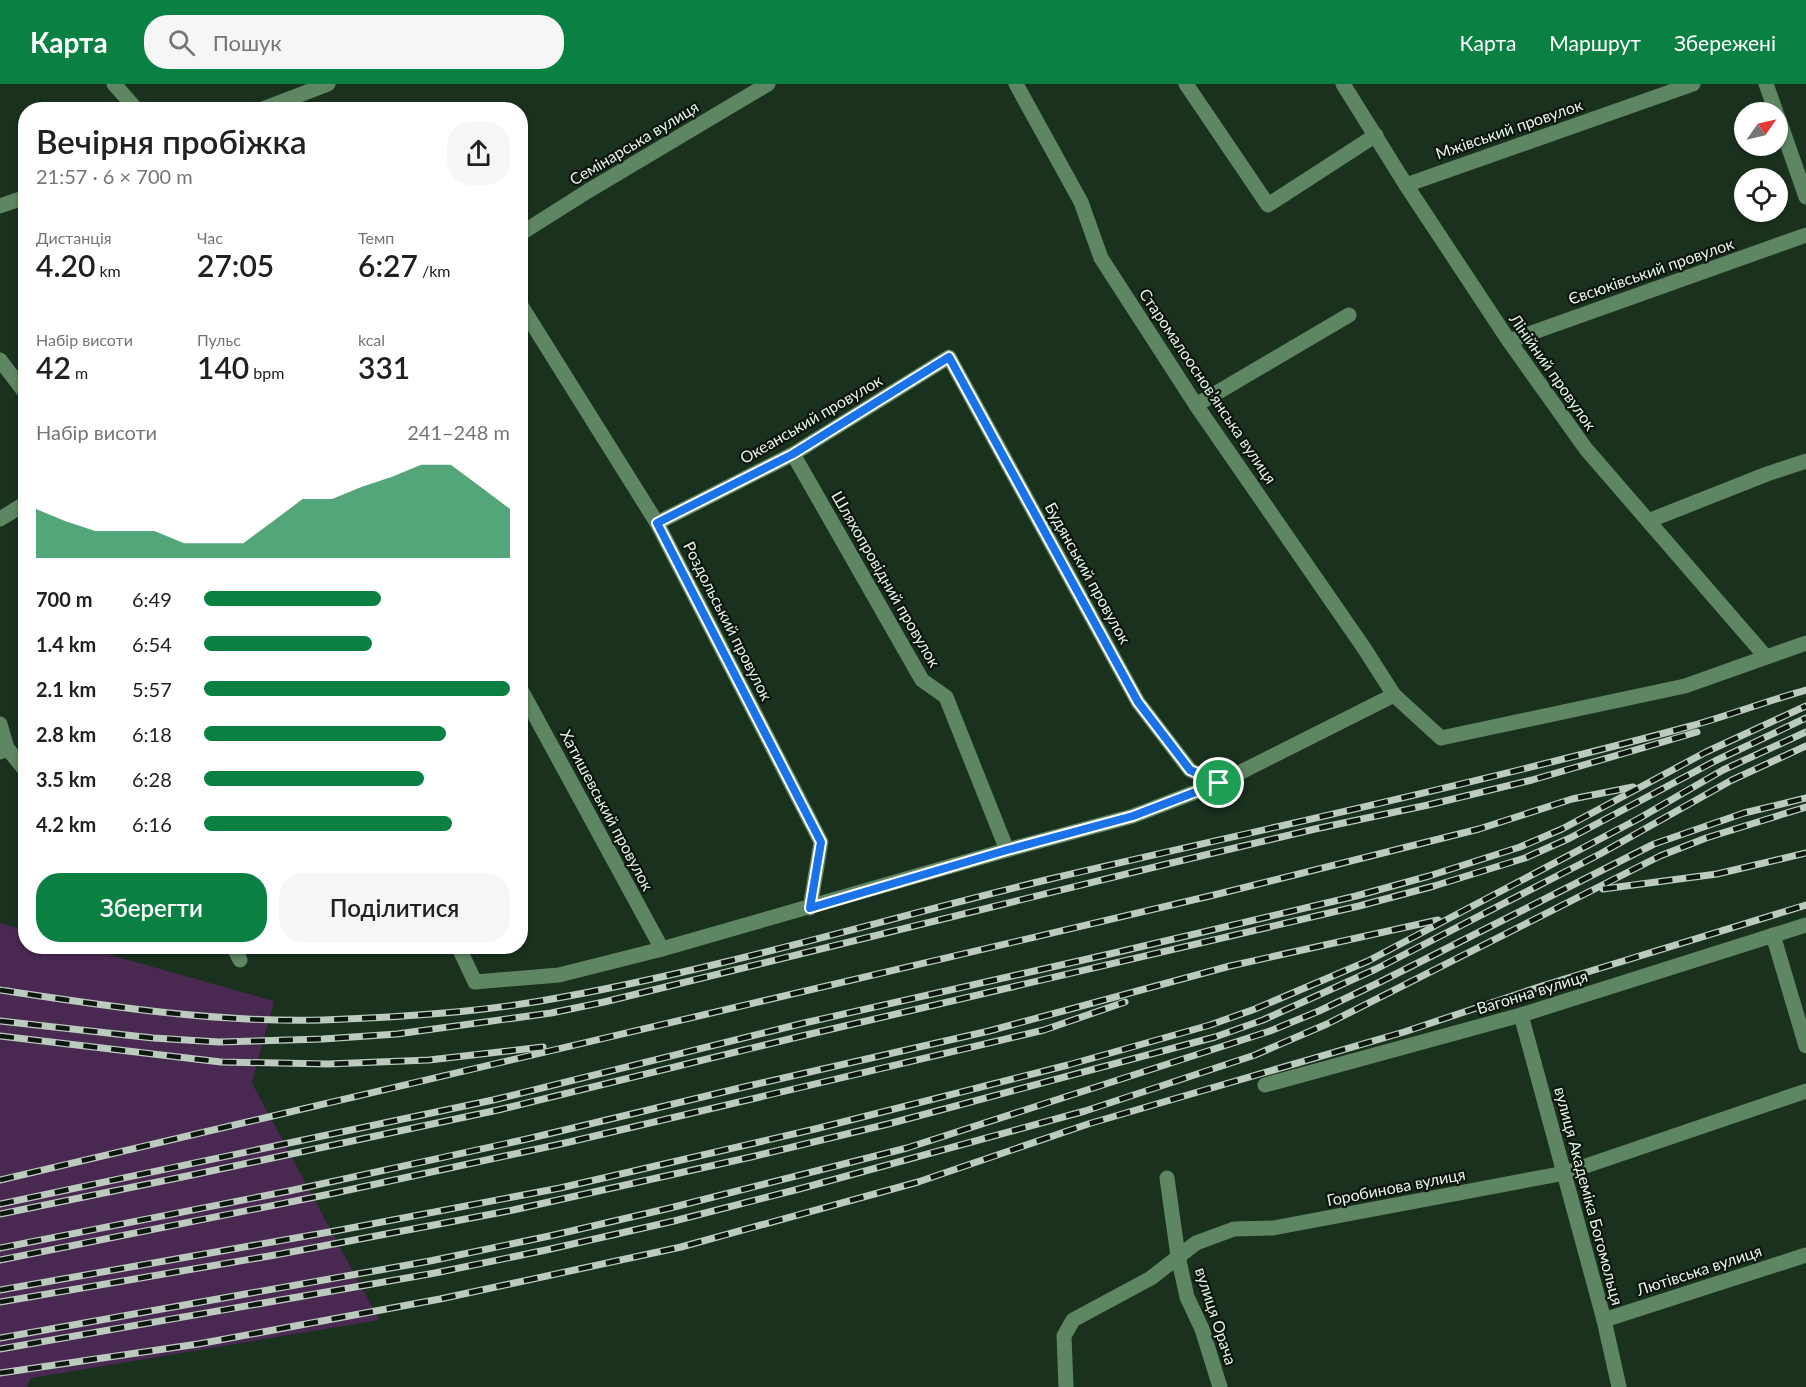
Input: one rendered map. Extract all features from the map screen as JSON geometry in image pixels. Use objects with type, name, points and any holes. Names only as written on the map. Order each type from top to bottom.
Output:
[{"type":"street","points":[[114,84],[130,102]]},
{"type":"street","points":[[281,102],[328,84]]},
{"type":"street","name":"Семінарська вулиця","points":[[528,229],[768,84]]},
{"type":"street","name":"Старомалооснов’янська вулиця","points":[[1016,84],[1081,202],[1101,258],[1196,405],[1358,638],[1394,695],[1441,738],[1685,686],[1766,657]]},
{"type":"street","name":"Лінійний провулок","points":[[1343,84],[1406,185],[1509,341],[1586,449],[1766,657]]},
{"type":"street","name":"Мжівський провулок","points":[[1406,185],[1693,84]]},
{"type":"street","points":[[1766,84],[1772,102]]},
{"type":"street","points":[[1191,86],[1268,205],[1376,135]]},
{"type":"street","points":[[1788,146],[1806,197]]},
{"type":"street","points":[[0,206],[18,200]]},
{"type":"street","name":"Євсюківський провулок","points":[[1509,341],[1806,236]]},
{"type":"street","points":[[1196,405],[1349,315]]},
{"type":"street","name":"Роздольський провулок","points":[[528,317],[657,523],[821,842],[810,908]]},
{"type":"street","name":"Океанський провулок","points":[[657,523],[793,454],[949,357]]},
{"type":"street","name":"Будянський провулок","points":[[949,357],[1138,702],[1190,770],[1219,783]]},
{"type":"street","points":[[0,360],[18,384]]},
{"type":"street","name":"Шляхопровідний провулок","points":[[793,454],[922,680],[946,697],[1007,850]]},
{"type":"street","points":[[1648,521],[1806,460]]},
{"type":"street","points":[[0,519],[18,508]]},
{"type":"street","points":[[1766,657],[1806,643]]},
{"type":"street","points":[[462,954],[476,982],[559,975],[810,908],[1007,850],[1133,816],[1219,783],[1394,695]]},
{"type":"street","name":"Хатишевський провулок","points":[[528,703],[662,949]]},
{"type":"street","points":[[0,724],[4,750],[18,763]]},
{"type":"street","name":"Вагонна вулиця","points":[[1265,1085],[1521,1015],[1806,925]]},
{"type":"street","points":[[1773,935],[1806,1046]]},
{"type":"street","name":"вулиця Академіка Богомольця","points":[[1521,1015],[1604,1320],[1619,1387]]},
{"type":"street","name":"Горобинова вулиця","points":[[1066,1387],[1064,1336],[1073,1320],[1151,1278],[1196,1243],[1234,1229],[1273,1228],[1565,1173],[1806,1091]]},
{"type":"street","name":"вулиця Орача","points":[[1167,1178],[1178,1256],[1187,1297],[1202,1329],[1220,1387]]},
{"type":"street","name":"Лютівська вулиця","points":[[1604,1320],[1806,1255]]},
{"type":"shaded area","points":[[0,923],[18,928],[18,954],[107,954],[274,1001],[252,1083],[379,1320],[31,1378],[27,1387],[0,1387]]},
{"type":"railway","points":[[0,990],[161,1012],[283,1020],[414,1015],[534,1002],[686,971],[1050,879],[1532,767],[1691,726],[1806,690]]},
{"type":"railway","points":[[0,1204],[493,1100],[804,1023],[1114,953],[1356,896],[1429,876],[1520,847],[1562,829],[1706,752],[1806,706]]},
{"type":"railway","points":[[0,1214],[498,1110],[806,1035],[1359,906],[1434,886],[1525,858],[1570,838],[1715,761],[1806,718]]},
{"type":"railway","points":[[0,1021],[153,1038],[219,1042],[397,1034],[551,1013],[1167,864],[1532,780],[1697,732]]},
{"type":"railway","points":[[0,1290],[335,1231],[560,1188],[815,1129],[1068,1065],[1210,1025],[1255,1009],[1368,961],[1638,819],[1723,770],[1806,732]]},
{"type":"railway","points":[[0,1302],[275,1255],[513,1210],[888,1124],[1215,1037],[1263,1020],[1376,969],[1600,854],[1732,780],[1806,746]]},
{"type":"railway","points":[[0,1180],[1214,895],[1479,829],[1572,799],[1633,787]]},
{"type":"railway","points":[[0,1338],[430,1261],[670,1208],[907,1148],[1270,1031],[1380,982],[1654,844],[1744,813],[1806,798]]},
{"type":"railway","points":[[0,1349],[435,1273],[546,1250],[674,1221],[799,1189],[1085,1111],[1255,1055],[1327,1024],[1660,856],[1706,838],[1806,807]]},
{"type":"railway","points":[[1603,889],[1717,874],[1806,853]]},
{"type":"railway","points":[[0,1373],[198,1344],[440,1299],[681,1247],[918,1182],[1088,1124],[1404,1032],[1545,985],[1806,905]]},
{"type":"railway","points":[[0,1248],[289,1191],[527,1139],[989,1031],[1230,966],[1438,920]]},
{"type":"railway","points":[[0,1260],[330,1194],[565,1143],[1044,1030],[1125,1002]]},
{"type":"railway","points":[[0,1036],[221,1062],[328,1064],[429,1060],[543,1047]]},
{"type":"route","points":[[949,357],[1138,702],[1190,770],[1219,783],[1133,816],[1007,850],[810,908],[821,842],[657,523],[793,454],[949,357]]}]
